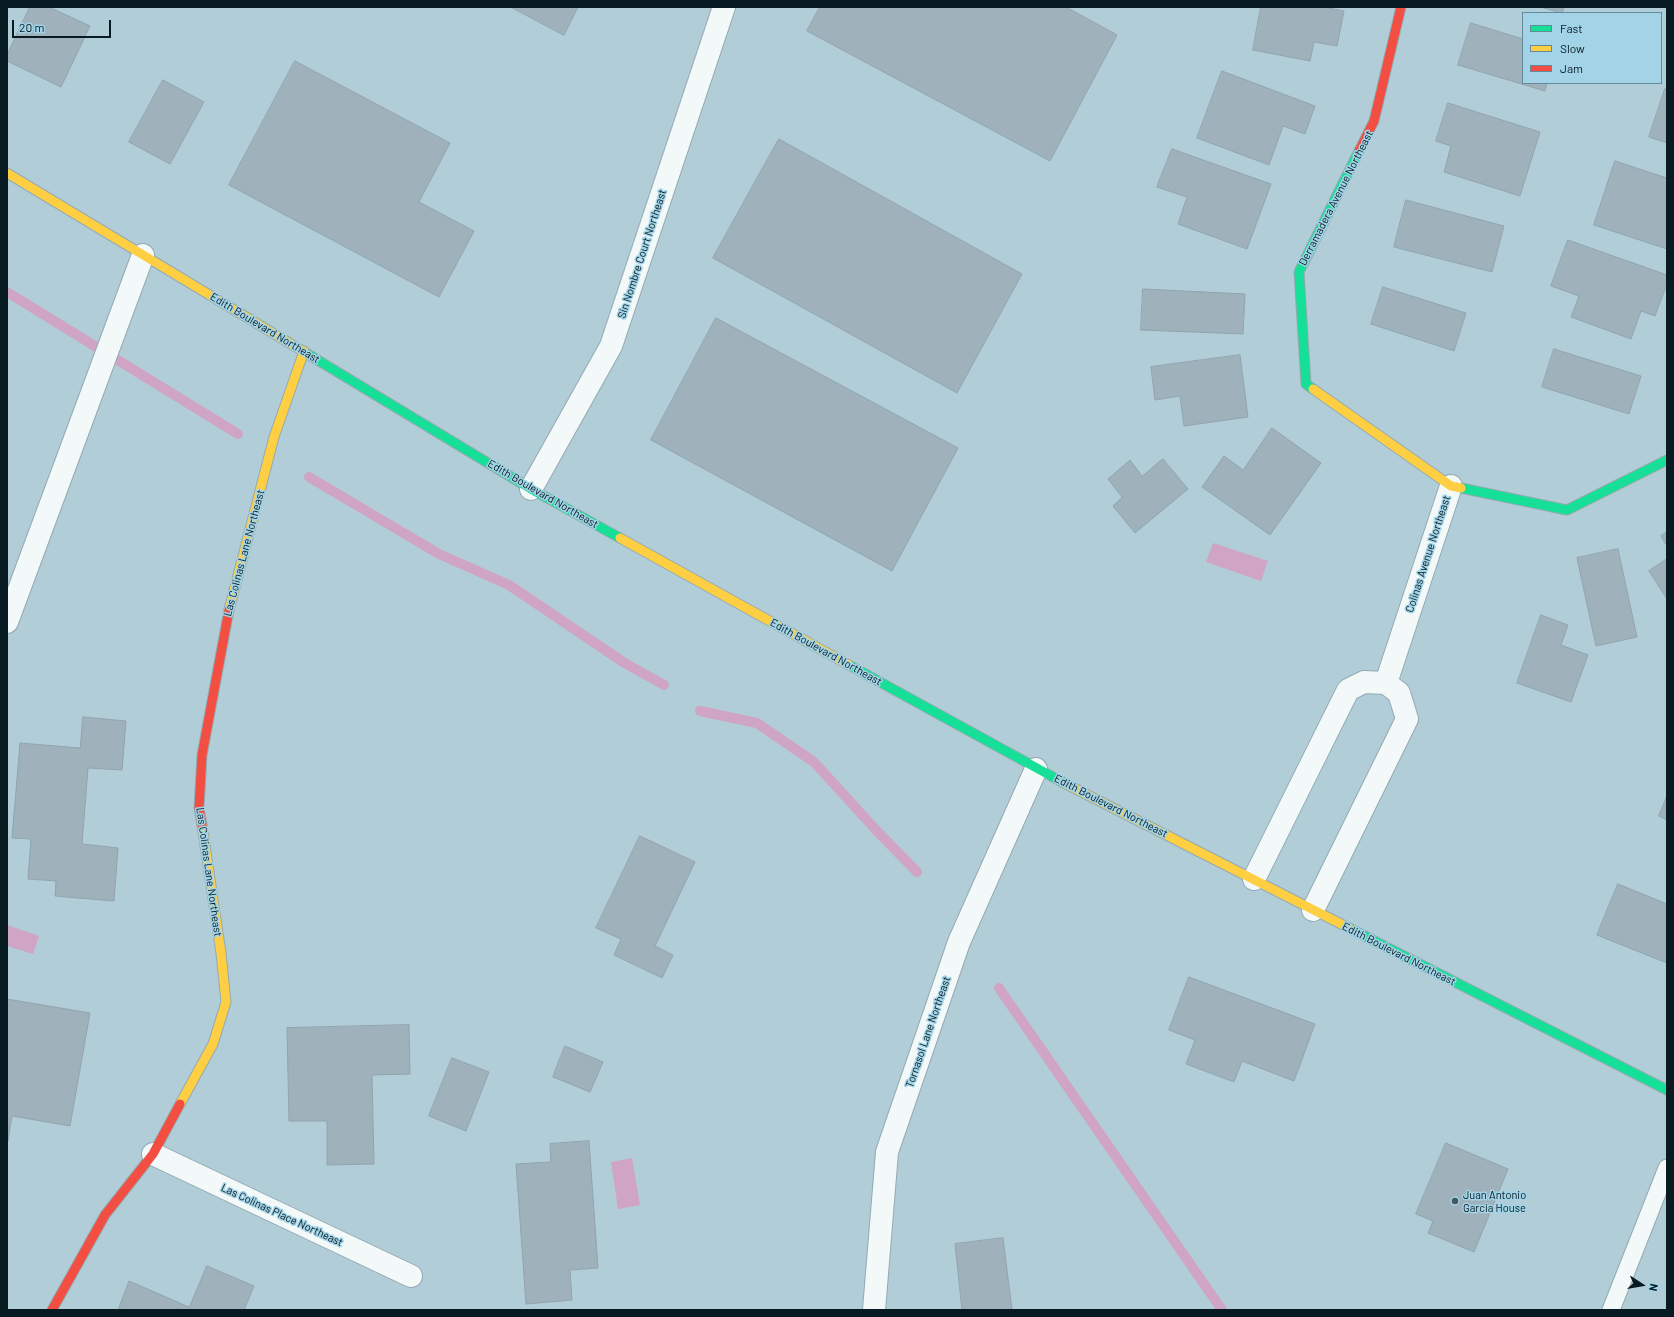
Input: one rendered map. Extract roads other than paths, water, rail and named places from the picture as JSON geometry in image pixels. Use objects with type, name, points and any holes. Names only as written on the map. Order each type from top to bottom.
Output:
[{"type":"street","name":"Sin Nombre Court Northeast","points":[[531,489],[611,346],[724,7]]},
{"type":"street","name":"Derramadera Avenue Northeast","points":[[1401,7],[1374,121],[1299,272],[1306,384],[1451,486]]},
{"type":"street","name":"Edith Boulevard Northeast","points":[[7,173],[531,489],[1036,768],[1667,1090]]},
{"type":"street","points":[[7,622],[143,255]]},
{"type":"street","name":"Las Colinas Lane Northeast","points":[[52,1310],[105,1215],[153,1154],[213,1044],[226,1002],[221,953],[199,808],[202,755],[226,622],[274,437],[304,351]]},
{"type":"street","name":"Colinas Avenue Northeast","points":[[1386,683],[1451,486],[1567,510],[1667,460]]},
{"type":"street","points":[[1254,879],[1348,690],[1364,682],[1386,683],[1399,693],[1407,719],[1313,910]]},
{"type":"street","name":"Tornasol Lane Northeast","points":[[874,1310],[887,1152],[959,942],[1036,768]]},
{"type":"street","name":"Las Colinas Place Northeast","points":[[153,1154],[411,1276]]},
{"type":"lane","points":[[1611,1310],[1667,1168]]},
{"type":"waterway","points":[[7,292],[238,434]]},
{"type":"waterway","points":[[309,477],[439,554],[509,585],[623,662],[664,685]]},
{"type":"waterway","points":[[700,711],[757,723],[814,762],[876,830],[917,872]]},
{"type":"waterway","points":[[999,988],[1222,1310]]},
{"type":"place","name":"Juan Antonio Garcia House","points":[[1455,1201]]}]
